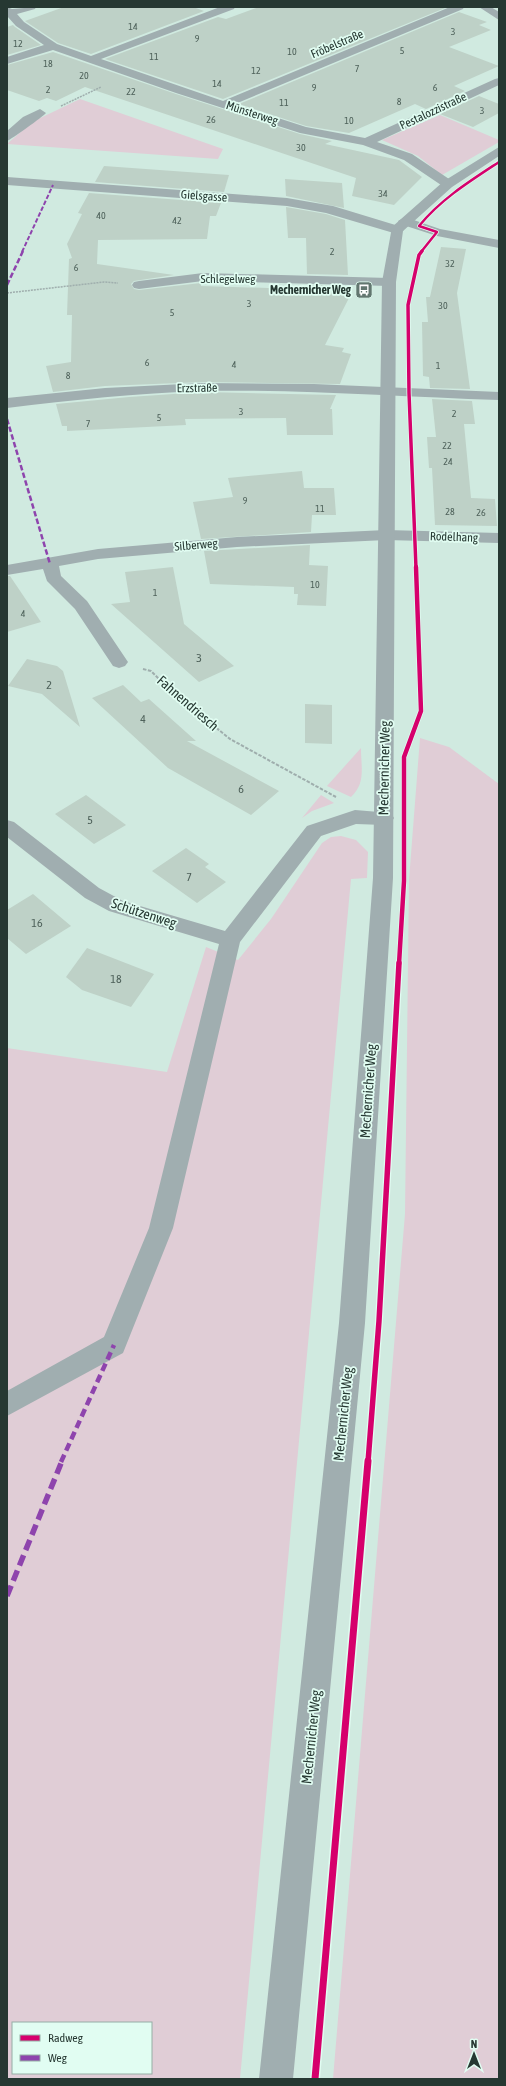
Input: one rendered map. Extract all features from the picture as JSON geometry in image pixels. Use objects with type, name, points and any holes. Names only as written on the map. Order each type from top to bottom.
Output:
[{"type":"street","points":[[8,12],[30,7]]},
{"type":"street","points":[[89,60],[230,7]]},
{"type":"street","name":"Fröbelstraße","points":[[226,104],[459,7]]},
{"type":"street","points":[[484,7],[499,17]]},
{"type":"street","name":"Münsterweg","points":[[8,12],[20,24],[53,46],[128,74],[304,130],[366,142],[408,157],[448,184]]},
{"type":"street","points":[[7,61],[53,46]]},
{"type":"street","name":"Pestalozzistraße","points":[[366,142],[499,81]]},
{"type":"street","points":[[7,137],[27,120],[40,113]]},
{"type":"street","points":[[401,226],[448,184],[499,151]]},
{"type":"street","name":"Gielsgasse","points":[[7,181],[287,202],[328,209],[401,226],[499,244]]},
{"type":"street","name":"Mechernicher Weg","points":[[276,2079],[352,1323],[383,878],[389,282],[401,226]]},
{"type":"street","name":"Schlegelweg","points":[[139,285],[203,277],[389,282]]},
{"type":"street","name":"Erzstraße","points":[[7,403],[119,390],[273,388],[388,392]]},
{"type":"street","points":[[388,392],[499,396]]},
{"type":"street","name":"Rodelhang","points":[[386,534],[499,538]]},
{"type":"street","name":"Silberweg","points":[[7,570],[50,564],[98,554],[214,544],[386,534]]},
{"type":"street","points":[[50,564],[53,577],[81,605],[119,662]]},
{"type":"street","points":[[7,1404],[114,1346],[161,1228],[230,940],[314,831],[355,818],[384,818]]},
{"type":"street","name":"Schützenweg","points":[[7,827],[92,893],[116,906],[230,940]]},
{"type":"path","points":[[40,113],[50,112],[128,74]]},
{"type":"path","points":[[7,293],[104,282],[139,285]]},
{"type":"shaded area","points":[[80,99],[223,149],[218,159],[7,144],[32,122]]},
{"type":"shaded area","points":[[440,115],[499,140],[499,142],[442,175],[418,156],[382,140]]},
{"type":"shaded area","points":[[420,738],[449,747],[499,784],[499,2079],[333,2079],[405,1214],[409,880]]},
{"type":"shaded area","points":[[361,748],[362,775],[356,792],[351,797],[327,786]]},
{"type":"shaded area","points":[[321,795],[334,803],[312,811],[302,818]]},
{"type":"shaded area","points":[[341,836],[356,840],[368,852],[367,878],[351,879],[240,2079],[7,2079],[7,1048],[167,1072],[206,947],[238,960],[271,919],[322,843],[331,837]]},
{"type":"building","points":[[64,7],[193,7],[204,11],[91,54],[58,43],[25,21]]},
{"type":"building","points":[[259,7],[445,8],[223,99],[105,59],[218,17],[226,19]]},
{"type":"building","points":[[459,12],[487,22],[479,25],[491,30],[449,47],[499,66],[454,86],[465,91],[426,109],[415,104],[349,133],[306,126],[239,104]]},
{"type":"building","points":[[13,25],[41,45],[7,55],[7,27]]},
{"type":"building","points":[[53,52],[300,134],[332,141],[325,144],[399,160],[422,177],[394,205],[352,196],[356,178],[85,87],[56,101],[47,98],[39,101],[7,90],[7,65]]},
{"type":"building","points":[[479,96],[499,104],[499,113],[473,127],[440,114]]},
{"type":"building","points":[[104,166],[229,175],[224,192],[95,182]]},
{"type":"building","points":[[285,179],[342,183],[344,208],[286,196]]},
{"type":"building","points":[[89,193],[221,203],[216,216],[210,216],[207,239],[98,240],[97,264],[174,275],[134,281],[131,284],[134,289],[139,290],[201,283],[201,286],[268,288],[307,293],[307,285],[349,286],[350,296],[325,345],[344,348],[342,352],[351,354],[340,384],[203,382],[105,386],[53,392],[46,366],[71,362],[72,315],[67,315],[69,259],[72,258],[67,244],[82,214],[78,213]]},
{"type":"building","points":[[286,207],[326,214],[345,220],[348,275],[307,274],[306,238],[288,238]]},
{"type":"building","points":[[441,247],[466,249],[457,293],[470,389],[430,388],[429,377],[423,376],[422,322],[428,322],[426,297],[430,297]]},
{"type":"building","points":[[203,392],[336,395],[330,409],[332,409],[333,435],[287,435],[286,418],[185,419],[186,425],[67,431],[67,426],[62,426],[56,404],[129,397]]},
{"type":"building","points":[[432,399],[472,401],[475,424],[464,424],[471,498],[495,499],[497,526],[435,525],[432,468],[429,468],[427,437],[436,437]]},
{"type":"building","points":[[302,471],[304,488],[334,488],[336,515],[312,515],[311,532],[201,539],[193,502],[233,497],[228,478]]},
{"type":"building","points":[[310,545],[309,565],[328,566],[326,606],[297,605],[298,594],[294,594],[294,587],[210,584],[204,551]]},
{"type":"building","points":[[173,567],[184,624],[234,666],[199,682],[111,604],[130,602],[125,572]]},
{"type":"building","points":[[7,576],[10,576],[41,622],[7,632]]},
{"type":"building","points":[[27,659],[57,666],[63,671],[80,727],[42,694],[8,686]]},
{"type":"building","points":[[123,685],[141,702],[149,699],[196,741],[187,741],[279,791],[251,815],[168,768],[92,698]]},
{"type":"building","points":[[305,704],[332,705],[332,744],[305,743]]},
{"type":"building","points":[[86,795],[126,825],[94,844],[55,814]]},
{"type":"building","points":[[186,848],[209,864],[205,867],[226,882],[197,903],[152,871]]},
{"type":"building","points":[[33,894],[71,926],[26,954],[7,938],[7,910]]},
{"type":"building","points":[[87,948],[154,974],[131,1007],[82,990],[66,977]]},
{"type":"marked path","points":[[7,285],[53,185]]},
{"type":"marked path","points":[[7,419],[50,564]]},
{"type":"marked path","points":[[7,1596],[67,1448],[114,1345]]},
{"type":"cycle path","points":[[315,2079],[354,1641],[379,1321],[404,881],[404,757],[421,711],[409,393],[408,305],[419,255],[437,232],[419,226],[436,207],[467,183],[499,162]]},
{"type":"place","name":"Mechernicher Weg","points":[[364,290]]}]
